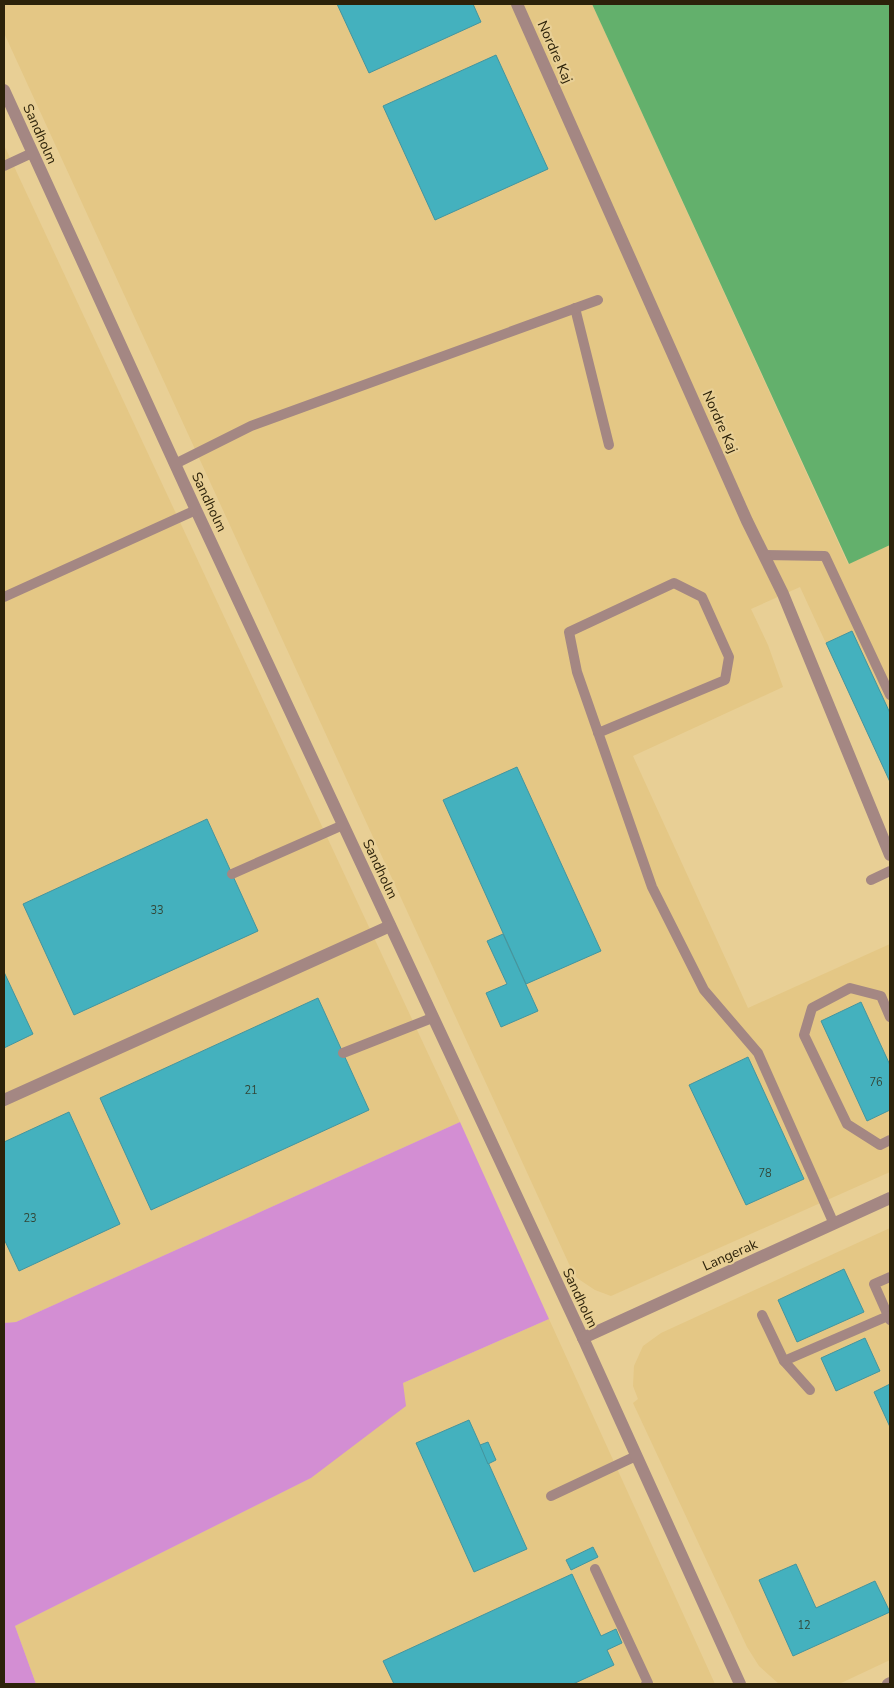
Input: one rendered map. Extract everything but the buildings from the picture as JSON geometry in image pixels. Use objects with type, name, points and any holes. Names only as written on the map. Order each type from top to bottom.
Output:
[{"type":"street","name":"Nordre Kaj","points":[[517,4],[783,594],[890,855]]},
{"type":"street","name":"Sandholm","points":[[4,90],[342,825],[583,1338],[740,1684]]},
{"type":"street","points":[[4,1100],[390,926]]},
{"type":"street","name":"Langerak","points":[[583,1338],[890,1198]]},
{"type":"lane","points":[[4,166],[32,153]]},
{"type":"lane","points":[[175,464],[251,426],[598,300]]},
{"type":"lane","points":[[575,308],[609,445]]},
{"type":"lane","points":[[4,597],[196,510]]},
{"type":"lane","points":[[764,555],[825,556],[890,695]]},
{"type":"lane","points":[[598,734],[725,680],[729,657],[702,597],[674,583],[569,632],[577,672],[598,734],[652,887],[704,990],[758,1053],[834,1224]]},
{"type":"lane","points":[[232,874],[342,825]]},
{"type":"lane","points":[[871,880],[890,872]]},
{"type":"lane","points":[[890,1016],[881,996],[850,988],[812,1008],[804,1035],[847,1124],[880,1145],[890,1140]]},
{"type":"lane","points":[[344,1054],[432,1018]]},
{"type":"lane","points":[[784,1362],[889,1318],[874,1284],[890,1277]]},
{"type":"lane","points":[[762,1315],[784,1362],[810,1390]]},
{"type":"lane","points":[[551,1496],[636,1456]]},
{"type":"lane","points":[[595,1569],[648,1683],[646,1684]]},
{"type":"shaded area","points":[[4,4],[592,4],[848,564],[890,545],[890,782],[800,587],[751,609],[768,645],[783,687],[633,756],[748,1008],[890,944],[890,1172],[611,1296],[595,1290],[577,1278],[4,33]]},
{"type":"shaded area","points":[[592,4],[890,4],[890,545],[849,564]]},
{"type":"shaded area","points":[[4,145],[460,1122],[16,1322],[4,1323]]},
{"type":"shaded area","points":[[460,1122],[549,1319],[403,1383],[406,1406],[311,1478],[15,1626],[36,1684],[4,1684],[4,1323],[16,1322]]},
{"type":"shaded area","points":[[890,1228],[890,1660],[839,1684],[779,1684],[759,1666],[747,1647],[633,1403],[638,1399],[633,1386],[634,1366],[643,1346],[661,1333]]},
{"type":"shaded area","points":[[549,1319],[715,1684],[36,1684],[15,1626],[311,1478],[403,1383]]}]
